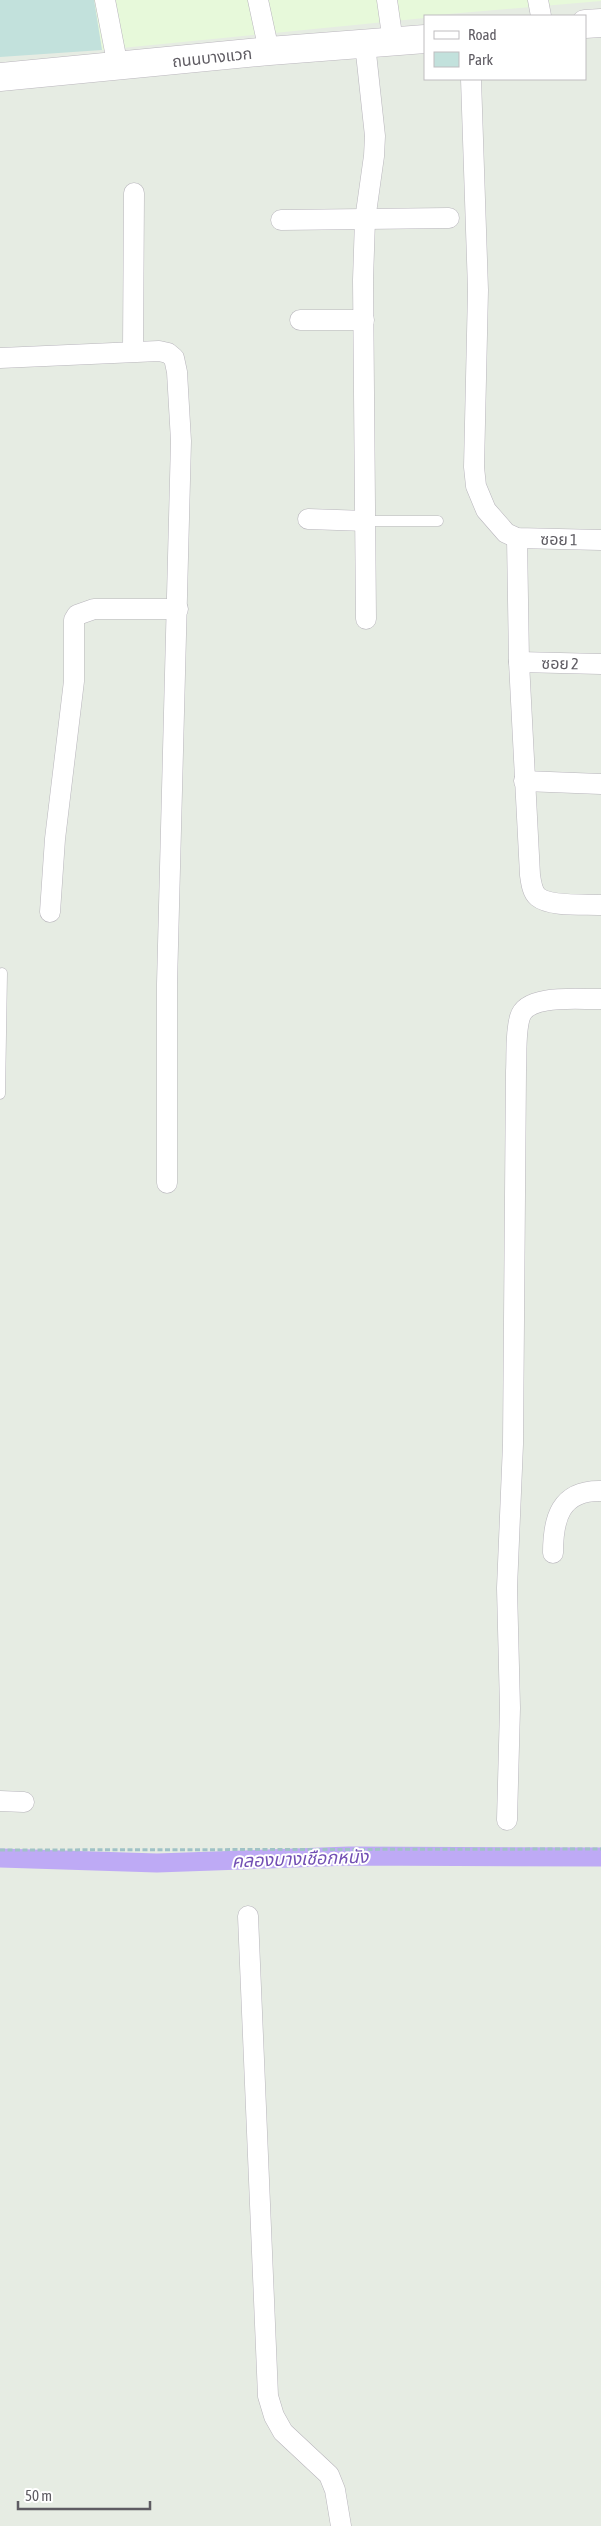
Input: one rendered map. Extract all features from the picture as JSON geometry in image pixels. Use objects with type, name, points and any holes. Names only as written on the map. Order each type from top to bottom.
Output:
[{"type":"main road","points":[[586,24],[601,23]]},
{"type":"main road","name":"ถนนบางแวก","points":[[0,77],[269,51],[424,39]]},
{"type":"street","points":[[105,0],[118,67]]},
{"type":"street","points":[[258,0],[269,51]]},
{"type":"street","points":[[387,0],[393,42]]},
{"type":"street","points":[[538,0],[541,15]]},
{"type":"street","points":[[365,44],[375,136],[365,220],[366,619]]},
{"type":"street","points":[[471,80],[478,290],[474,467],[476,486],[486,510],[506,533],[517,538],[519,662],[530,874],[533,889],[538,896],[550,902],[601,905]]},
{"type":"street","points":[[133,351],[134,193]]},
{"type":"street","points":[[281,220],[449,218]]},
{"type":"street","points":[[300,320],[364,320]]},
{"type":"street","points":[[0,358],[133,351],[168,353],[174,358],[177,372],[180,441],[178,610],[168,975],[167,1183]]},
{"type":"street","points":[[308,519],[366,521]]},
{"type":"street","name":"ซอย 1","points":[[517,538],[601,540]]},
{"type":"street","points":[[50,912],[55,839],[74,681],[74,620],[77,615],[94,609],[178,610]]},
{"type":"street","name":"ซอย 2","points":[[519,662],[601,664]]},
{"type":"street","points":[[524,781],[601,784]]},
{"type":"street","points":[[507,1820],[510,1708],[508,1588],[513,1444],[516,1071],[519,1018],[523,1009],[533,1003],[550,1000],[601,999]]},
{"type":"street","points":[[553,1553],[553,1527],[570,1498],[581,1492],[601,1491]]},
{"type":"street","points":[[0,1801],[24,1802]]},
{"type":"street","points":[[248,1916],[268,2396],[274,2416],[283,2432],[329,2475],[335,2490],[341,2526]]},
{"type":"lane","points":[[366,521],[438,521]]},
{"type":"lane","points":[[0,1094],[2,973]]},
{"type":"path","points":[[0,1850],[601,1849]]},
{"type":"shaded area","points":[[94,0],[601,0],[424,15],[424,18],[102,50]]},
{"type":"green space","points":[[0,0],[94,0],[102,50],[0,57]]},
{"type":"waterway","name":"คลองบางเชือกหนัง","points":[[0,1858],[157,1863],[349,1856],[601,1857]]}]
